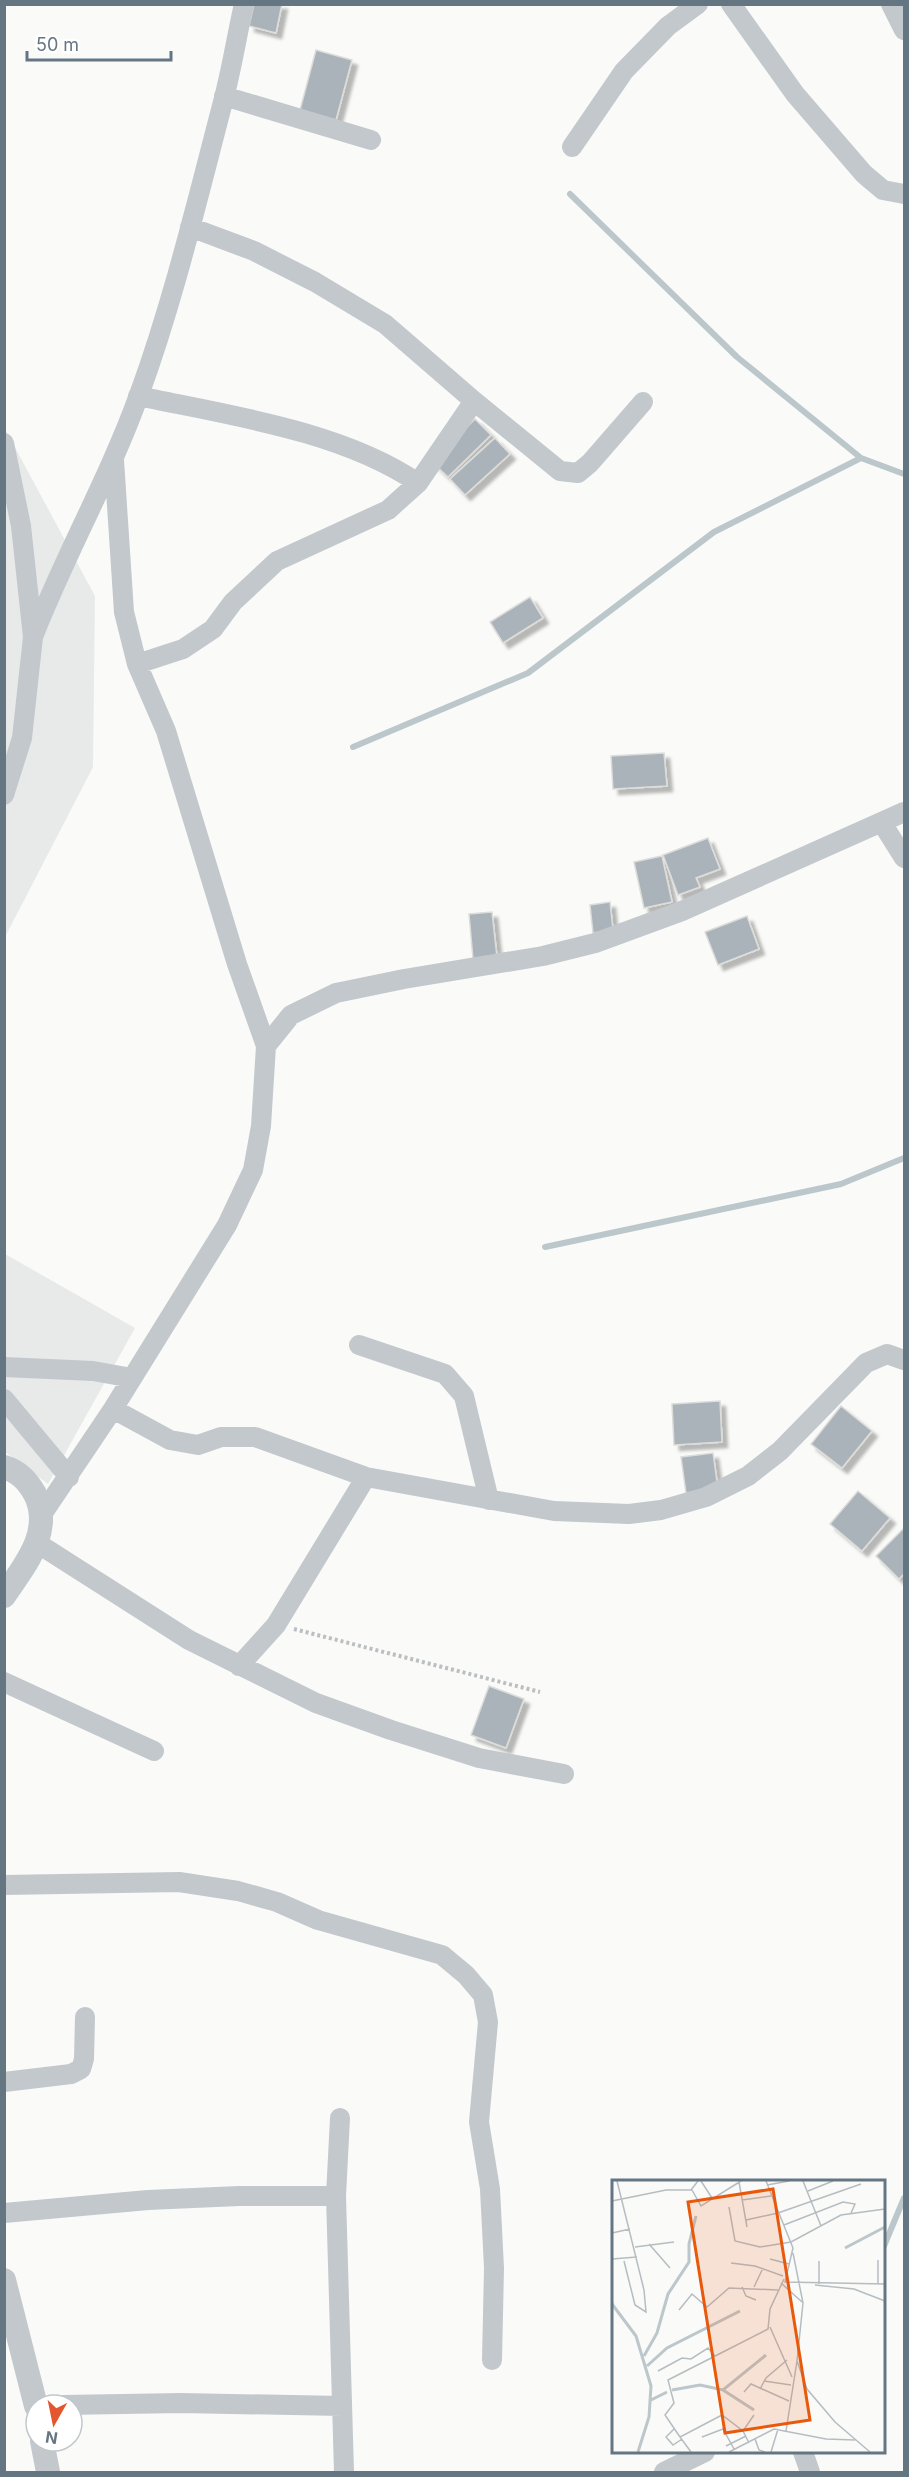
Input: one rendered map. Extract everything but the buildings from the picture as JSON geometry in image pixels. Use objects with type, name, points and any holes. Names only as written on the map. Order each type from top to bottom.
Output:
[{"type":"street","points":[[33,637],[52,587],[80,532],[138,396],[190,227],[224,96],[244,4]]},
{"type":"street","points":[[572,147],[624,71],[668,26],[699,4]]},
{"type":"street","points":[[731,4],[795,94],[864,174],[883,190],[904,194]]},
{"type":"street","points":[[891,4],[904,30]]},
{"type":"street","points":[[224,96],[370,140]]},
{"type":"street","points":[[190,227],[254,251],[315,282],[385,324],[560,471],[578,473],[590,463],[643,402]]},
{"type":"street","points":[[138,396],[261,422],[342,446],[397,468],[418,483]]},
{"type":"street","points":[[137,663],[183,649],[213,629],[233,602],[277,561],[388,510],[418,483],[474,401]]},
{"type":"street","points":[[4,443],[21,526],[33,637],[22,738],[4,795]]},
{"type":"street","points":[[41,1516],[69,1478],[227,1225],[253,1170],[261,1126],[266,1046],[237,964],[166,731],[137,663],[124,612],[118,548],[114,456]]},
{"type":"street","points":[[266,1046],[291,1015],[336,993],[404,979],[543,956],[595,943],[682,911],[904,812]]},
{"type":"street","points":[[882,823],[904,858]]},
{"type":"street","points":[[359,1344],[445,1374],[464,1396],[489,1500]]},
{"type":"street","points":[[113,1409],[170,1440],[198,1444],[221,1437],[255,1437],[366,1477],[554,1511],[629,1514],[661,1510],[706,1497],[748,1476],[780,1451],[866,1363],[887,1354],[904,1360]]},
{"type":"street","points":[[4,1367],[93,1371],[132,1378]]},
{"type":"street","points":[[4,1399],[69,1478]]},
{"type":"street","points":[[4,1467],[16,1471],[28,1482],[38,1500],[42,1529],[37,1543],[4,1596]]},
{"type":"street","points":[[239,1666],[276,1625],[366,1477]]},
{"type":"street","points":[[37,1543],[189,1640],[316,1703],[479,1758],[564,1774]]},
{"type":"street","points":[[4,1682],[154,1751]]},
{"type":"street","points":[[4,1885],[179,1882],[238,1891],[277,1902],[318,1920],[442,1955],[466,1974],[483,1995],[488,2022],[478,2122],[490,2189],[494,2268],[492,2360]]},
{"type":"street","points":[[4,2082],[71,2074],[81,2069],[84,2059],[85,2017]]},
{"type":"street","points":[[340,2118],[336,2196],[344,2472]]},
{"type":"street","points":[[4,2213],[148,2200],[239,2196],[336,2196]]},
{"type":"street","points":[[4,2280],[33,2393]]},
{"type":"street","points":[[84,2405],[181,2403],[342,2406]]},
{"type":"street","points":[[44,2453],[48,2472]]},
{"type":"street","points":[[664,2472],[701,2453]]},
{"type":"street","points":[[803,2453],[810,2472]]},
{"type":"path","points":[[276,1625],[540,1692]]},
{"type":"shaded area","points":[[4,427],[95,596],[93,767],[5,937]]},
{"type":"shaded area","points":[[5,1254],[135,1328],[48,1484],[5,1452]]},
{"type":"waterway","points":[[570,194],[737,357],[861,458]]},
{"type":"waterway","points":[[353,747],[528,673],[714,532],[861,458],[904,474]]},
{"type":"waterway","points":[[545,1247],[841,1184],[904,1158]]},
{"type":"waterway","points":[[885,2244],[904,2198]]}]
